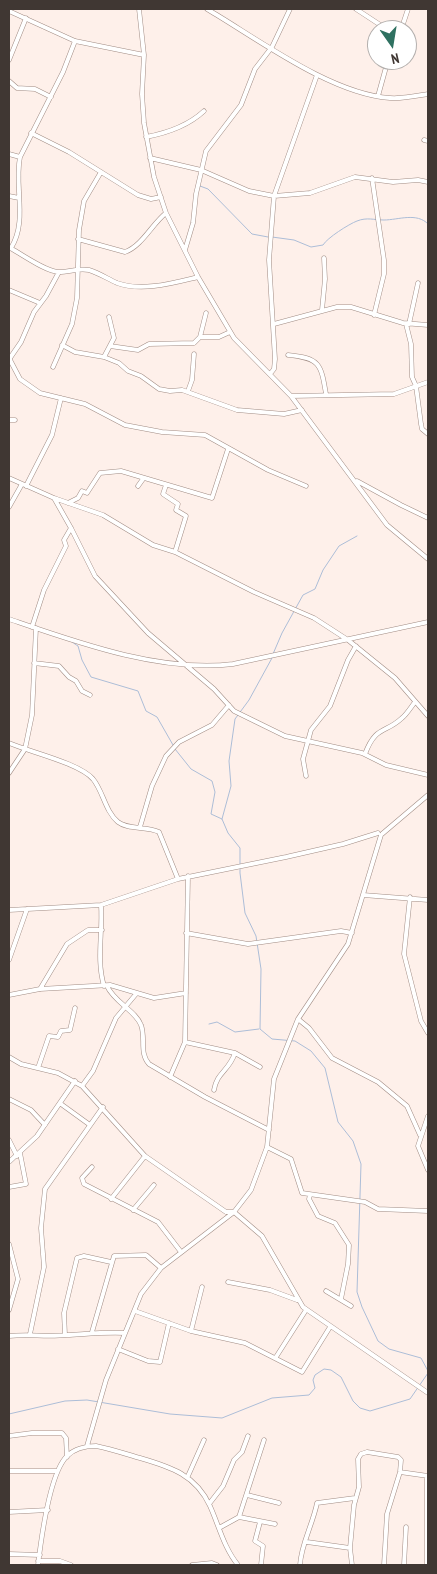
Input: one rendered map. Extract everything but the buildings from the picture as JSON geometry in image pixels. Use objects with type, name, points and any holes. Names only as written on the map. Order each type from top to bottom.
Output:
[{"type":"street","points":[[139,9],[144,55],[142,94],[150,158],[166,213],[198,277],[230,332],[291,396],[387,525],[428,559]]},
{"type":"street","points":[[207,9],[317,75],[378,96],[401,98],[428,94]]},
{"type":"street","points":[[184,250],[193,223],[196,194],[208,146],[238,110],[254,69],[272,47],[290,9]]},
{"type":"street","points":[[356,9],[373,20]]},
{"type":"street","points":[[9,11],[76,42],[144,55]]},
{"type":"street","points":[[9,60],[26,18]]},
{"type":"street","points":[[76,42],[20,158],[17,170],[19,229],[10,247],[59,272],[78,268],[130,285],[162,285],[198,277]]},
{"type":"street","points":[[378,96],[385,70]]},
{"type":"street","points":[[270,374],[275,365],[269,239],[274,196],[317,75]]},
{"type":"street","points":[[9,90],[10,83],[17,88],[35,89],[51,97]]},
{"type":"street","points":[[146,137],[181,126],[196,119],[204,111]]},
{"type":"street","points":[[31,133],[138,195],[151,199],[161,197]]},
{"type":"street","points":[[9,154],[20,158]]},
{"type":"street","points":[[150,158],[201,170],[249,191],[274,196],[310,193],[355,177],[401,183],[418,180],[428,182]]},
{"type":"street","points":[[53,367],[72,324],[77,298],[78,239],[84,201],[101,172]]},
{"type":"street","points":[[372,178],[376,212],[383,243],[384,274],[374,315]]},
{"type":"street","points":[[9,196],[19,198]]},
{"type":"street","points":[[78,239],[125,252],[133,248],[154,222],[166,213]]},
{"type":"street","points":[[322,310],[325,279],[324,258]]},
{"type":"street","points":[[59,272],[9,358],[15,372],[23,383],[40,394],[98,409],[125,425],[162,432],[204,435],[268,470],[306,486]]},
{"type":"street","points":[[418,283],[408,324],[412,377],[416,386],[422,429],[428,434]]},
{"type":"street","points":[[9,290],[40,302]]},
{"type":"street","points":[[274,324],[322,310],[351,307],[408,324],[428,325]]},
{"type":"street","points":[[110,346],[138,350],[149,344],[194,343],[200,337],[206,313]]},
{"type":"street","points":[[104,357],[114,334],[109,317]]},
{"type":"street","points":[[200,337],[219,337],[230,332]]},
{"type":"street","points":[[62,345],[76,352],[104,357],[118,363],[159,389],[188,391],[231,408],[251,413],[284,414],[302,410]]},
{"type":"street","points":[[188,391],[194,354]]},
{"type":"street","points":[[288,355],[305,357],[316,362],[321,368],[326,394]]},
{"type":"street","points":[[291,396],[394,394],[428,382]]},
{"type":"street","points":[[9,507],[24,485],[52,435],[61,398]]},
{"type":"street","points":[[9,420],[15,420]]},
{"type":"street","points":[[68,503],[78,498],[82,491],[87,493],[100,473],[121,471],[212,498],[228,449]]},
{"type":"street","points":[[9,478],[54,498],[103,515],[153,545],[175,552],[295,609],[356,646],[399,682],[428,716]]},
{"type":"street","points":[[138,486],[143,479]]},
{"type":"street","points":[[355,480],[428,518]]},
{"type":"street","points":[[166,485],[163,494],[178,504],[176,510],[186,516],[175,552]]},
{"type":"street","points":[[54,498],[72,528],[95,576],[148,634],[185,664],[234,711],[284,736],[364,754],[386,765],[428,775]]},
{"type":"street","points":[[9,772],[25,749],[32,715],[34,628],[44,590],[66,546],[64,540],[72,528]]},
{"type":"street","points":[[9,619],[146,661],[224,665],[428,622]]},
{"type":"street","points":[[306,776],[303,761],[312,728],[334,699],[348,660],[356,646]]},
{"type":"street","points":[[34,663],[59,666],[69,677],[76,681],[82,692],[90,695]]},
{"type":"street","points":[[364,754],[369,742],[378,732],[402,718],[415,702]]},
{"type":"street","points":[[140,827],[152,786],[166,756],[179,742],[212,725],[229,705]]},
{"type":"street","points":[[9,743],[75,768],[88,775],[94,781],[108,809],[118,822],[155,830],[161,835],[178,878]]},
{"type":"street","points":[[9,910],[100,905],[178,878],[247,866],[379,835],[428,795]]},
{"type":"street","points":[[87,1446],[103,1388],[141,1294],[161,1268],[234,1212],[251,1190],[267,1147],[274,1079],[298,1018],[342,954],[352,933],[379,835]]},
{"type":"street","points":[[170,1077],[185,1042],[188,876]]},
{"type":"street","points":[[363,895],[410,897],[428,900]]},
{"type":"street","points":[[410,897],[404,954],[421,1021],[428,1033]]},
{"type":"street","points":[[100,905],[102,930],[99,962],[106,986],[113,997],[141,1025],[145,1060],[170,1077],[269,1130]]},
{"type":"street","points":[[9,960],[27,909]]},
{"type":"street","points":[[40,989],[67,944],[88,930],[102,930]]},
{"type":"street","points":[[186,933],[248,944],[261,944],[340,931],[352,933]]},
{"type":"street","points":[[9,995],[40,989],[106,986],[118,986],[136,994],[154,998],[186,993]]},
{"type":"street","points":[[82,1086],[93,1071],[116,1018],[136,994]]},
{"type":"street","points":[[38,1068],[49,1036],[58,1036],[61,1031],[70,1030],[75,1008]]},
{"type":"street","points":[[298,1018],[309,1028],[332,1058],[378,1082],[407,1106],[420,1135]]},
{"type":"street","points":[[185,1042],[235,1052],[260,1067]]},
{"type":"street","points":[[214,1090],[216,1080],[232,1064],[235,1052]]},
{"type":"street","points":[[9,1057],[21,1064],[58,1073],[82,1086],[103,1107],[130,1141],[145,1156],[226,1212],[234,1212],[262,1236],[297,1300],[306,1310],[428,1393]]},
{"type":"street","points":[[9,1162],[19,1155],[45,1125],[75,1081]]},
{"type":"street","points":[[9,1098],[31,1110],[45,1125]]},
{"type":"street","points":[[61,1104],[90,1125]]},
{"type":"street","points":[[30,1334],[44,1267],[41,1228],[45,1189],[103,1107]]},
{"type":"street","points":[[428,1116],[420,1135],[418,1146],[428,1170]]},
{"type":"street","points":[[9,1140],[19,1155],[26,1184],[9,1187]]},
{"type":"street","points":[[267,1147],[291,1159],[302,1193],[365,1202],[378,1209],[428,1211]]},
{"type":"street","points":[[111,1199],[145,1156]]},
{"type":"street","points":[[92,1167],[82,1178],[82,1182],[111,1199],[158,1222],[181,1252]]},
{"type":"street","points":[[133,1210],[154,1185]]},
{"type":"street","points":[[310,1195],[309,1199],[318,1216],[335,1224],[349,1245],[348,1264],[341,1300]]},
{"type":"street","points":[[9,1244],[18,1279],[9,1310]]},
{"type":"street","points":[[92,1332],[112,1266],[111,1262],[117,1255],[126,1257],[146,1255],[161,1268]]},
{"type":"street","points":[[65,1336],[64,1313],[76,1258],[84,1256],[111,1262]]},
{"type":"street","points":[[228,1282],[270,1290],[297,1300]]},
{"type":"street","points":[[191,1330],[202,1287]]},
{"type":"street","points":[[326,1291],[351,1306]]},
{"type":"street","points":[[276,1356],[306,1310]]},
{"type":"street","points":[[135,1312],[169,1324],[246,1343],[276,1356],[302,1372],[330,1327]]},
{"type":"street","points":[[118,1349],[148,1361],[160,1362],[169,1324]]},
{"type":"street","points":[[9,1336],[30,1334],[65,1336],[92,1332],[125,1333]]},
{"type":"street","points":[[9,1436],[62,1433],[66,1438],[67,1457]]},
{"type":"street","points":[[209,1504],[223,1486],[234,1460],[242,1452],[248,1436]]},
{"type":"street","points":[[188,1476],[204,1440]]},
{"type":"street","points":[[239,1517],[264,1440]]},
{"type":"street","points":[[71,1565],[60,1562],[38,1563],[57,1470],[67,1457],[87,1446],[104,1448],[168,1465],[188,1476],[197,1484],[209,1504],[228,1551],[238,1565]]},
{"type":"street","points":[[352,1565],[350,1548],[355,1498],[359,1487],[358,1459],[361,1454],[367,1452],[398,1457],[401,1460],[400,1472],[387,1514],[384,1565]]},
{"type":"street","points":[[9,1471],[57,1470]]},
{"type":"street","points":[[400,1472],[428,1476],[427,1565]]},
{"type":"street","points":[[247,1495],[279,1503]]},
{"type":"street","points":[[300,1565],[301,1553],[307,1542],[317,1503],[320,1501],[355,1498]]},
{"type":"street","points":[[9,1512],[48,1510]]},
{"type":"street","points":[[218,1528],[239,1517],[275,1524]]},
{"type":"street","points":[[260,1522],[255,1541],[263,1546],[261,1565]]},
{"type":"street","points":[[404,1565],[406,1527]]},
{"type":"street","points":[[307,1542],[350,1548]]},
{"type":"street","points":[[9,1554],[40,1556]]},
{"type":"street","points":[[192,1565],[217,1565]]},
{"type":"waterway","points":[[200,186],[208,189],[252,234],[268,237]]},
{"type":"waterway","points":[[272,237],[294,240],[311,247],[323,245],[338,232],[361,220],[413,217],[424,220],[428,224]]},
{"type":"waterway","points":[[273,654],[303,595],[315,589],[323,570],[339,546],[357,536]]},
{"type":"waterway","points":[[72,642],[78,646],[82,660],[91,677],[138,691],[146,711],[157,717],[173,745]]},
{"type":"waterway","points":[[222,819],[231,786],[229,761],[235,719],[249,700],[272,658]]},
{"type":"waterway","points":[[175,749],[191,769],[212,781],[215,792],[211,814],[222,819],[228,833],[240,848],[240,873],[245,913],[256,936],[261,969],[260,1029],[272,1039],[295,1041],[311,1051],[325,1068],[338,1122],[353,1141],[361,1164],[357,1292],[362,1307],[378,1341],[389,1349],[421,1358],[428,1371]]},
{"type":"waterway","points":[[209,1024],[217,1022],[235,1032],[259,1029]]},
{"type":"waterway","points":[[9,1414],[65,1401],[87,1400],[170,1414],[222,1418],[272,1398],[309,1395],[315,1388],[313,1380],[315,1375],[324,1369],[331,1370],[341,1377],[353,1401],[360,1408],[370,1411],[410,1399],[428,1373]]}]
